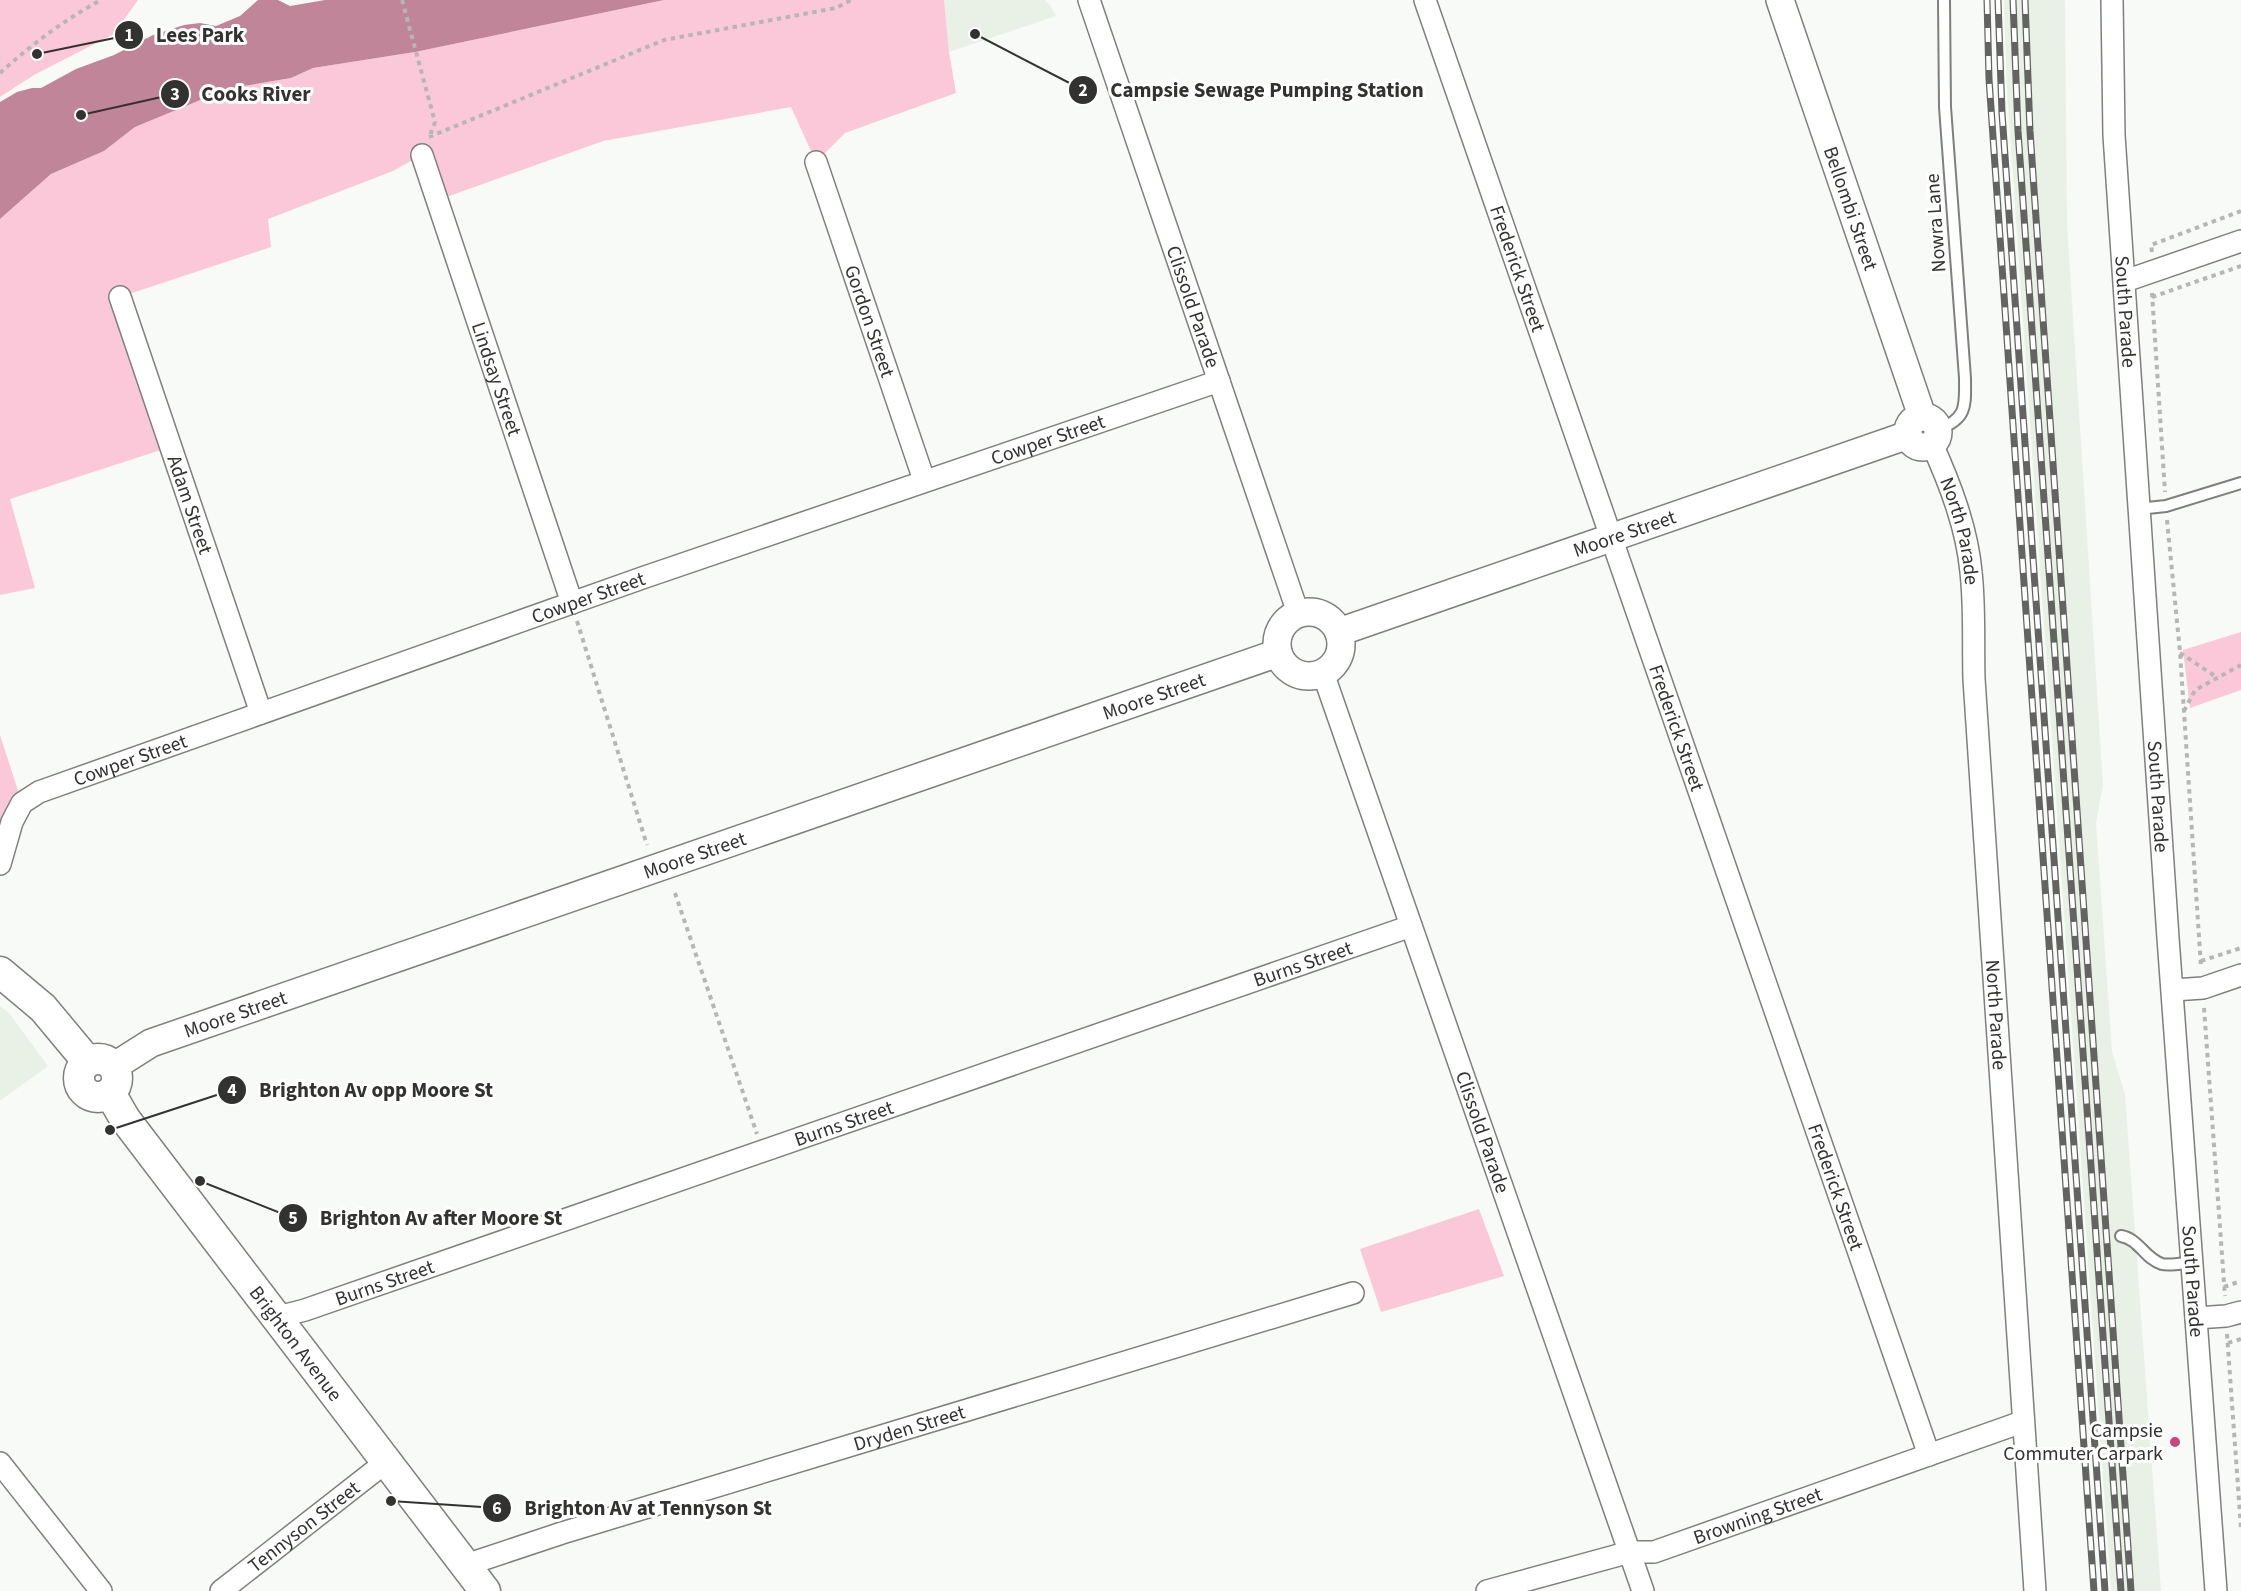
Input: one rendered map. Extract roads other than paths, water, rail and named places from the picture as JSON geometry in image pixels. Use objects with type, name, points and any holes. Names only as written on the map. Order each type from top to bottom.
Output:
[{"type":"main road","name":"Brighton Avenue","points":[[0,972],[43,1008],[104,1074],[125,1119],[485,1591]]},
{"type":"street","name":"Clissold Parade","points":[[1089,0],[1298,613]]},
{"type":"street","name":"Frederick Street","points":[[1425,0],[1929,1455]]},
{"type":"street","name":"Bellombi Street","points":[[1780,0],[1925,431]]},
{"type":"street","name":"South Parade","points":[[2112,0],[2114,135],[2138,510],[2216,1591]]},
{"type":"street","name":"Lindsay Street","points":[[425,146],[572,603]]},
{"type":"street","name":"Gordon Street","points":[[816,162],[924,480]]},
{"type":"street","points":[[2125,281],[2241,241]]},
{"type":"street","name":"Adam Street","points":[[120,297],[261,713]]},
{"type":"street","name":"Cowper Street","points":[[0,864],[12,822],[22,803],[39,792],[924,480],[1219,381]]},
{"type":"street","name":"Moore Street","points":[[1339,632],[1925,431]]},
{"type":"street","name":"North Parade","points":[[1925,431],[1949,481],[1971,572],[1974,679],[2035,1591]]},
{"type":"street","points":[[1310,611],[1321,614],[1334,624],[1339,632],[1341,644],[1338,657],[1323,672],[1305,676],[1291,671],[1283,663],[1278,653],[1277,642],[1282,626],[1298,613],[1310,611]]},
{"type":"street","name":"Moore Street","points":[[104,1074],[151,1043],[1278,653]]},
{"type":"street","name":"Clissold Parade","points":[[1323,672],[1643,1591]]},
{"type":"street","name":"Burns Street","points":[[278,1317],[305,1310],[1411,926]]},
{"type":"street","points":[[2173,990],[2203,988],[2241,975]]},
{"type":"street","name":"Dryden Street","points":[[466,1565],[562,1533],[1353,1293]]},
{"type":"street","points":[[2196,1318],[2234,1314]]},
{"type":"street","name":"Browning Street","points":[[1487,1591],[1630,1552],[1654,1551],[2022,1422]]},
{"type":"street","name":"Tennyson Street","points":[[221,1591],[386,1462]]},
{"type":"street","points":[[0,1463],[101,1591]]},
{"type":"lane","name":"Nowra Lane","points":[[1925,431],[1955,423],[1965,406],[1965,378],[1944,107],[1944,0]]},
{"type":"lane","points":[[2138,510],[2166,506],[2241,483]]},
{"type":"lane","points":[[2121,1236],[2129,1238],[2163,1264],[2192,1262]]},
{"type":"railway","points":[[1987,0],[1989,79],[2094,1591]]},
{"type":"railway","points":[[1998,0],[2002,113],[2105,1591]]},
{"type":"railway","points":[[2013,0],[2018,131],[2121,1591]]},
{"type":"railway","points":[[2025,0],[2030,131],[2131,1591]]},
{"type":"place","name":"Campsie Sewage Pumping Station","points":[[975,34]]},
{"type":"place","name":"Lees Park","points":[[37,54]]},
{"type":"place","name":"Cooks River","points":[[81,115]]},
{"type":"place","name":"Brighton Av opp Moore St","points":[[110,1130]]},
{"type":"place","name":"Brighton Av after Moore St","points":[[200,1181]]},
{"type":"place","name":"Campsie Commuter Carpark","points":[[2175,1442]]},
{"type":"place","name":"Brighton Av at Tennyson St","points":[[391,1501]]}]
